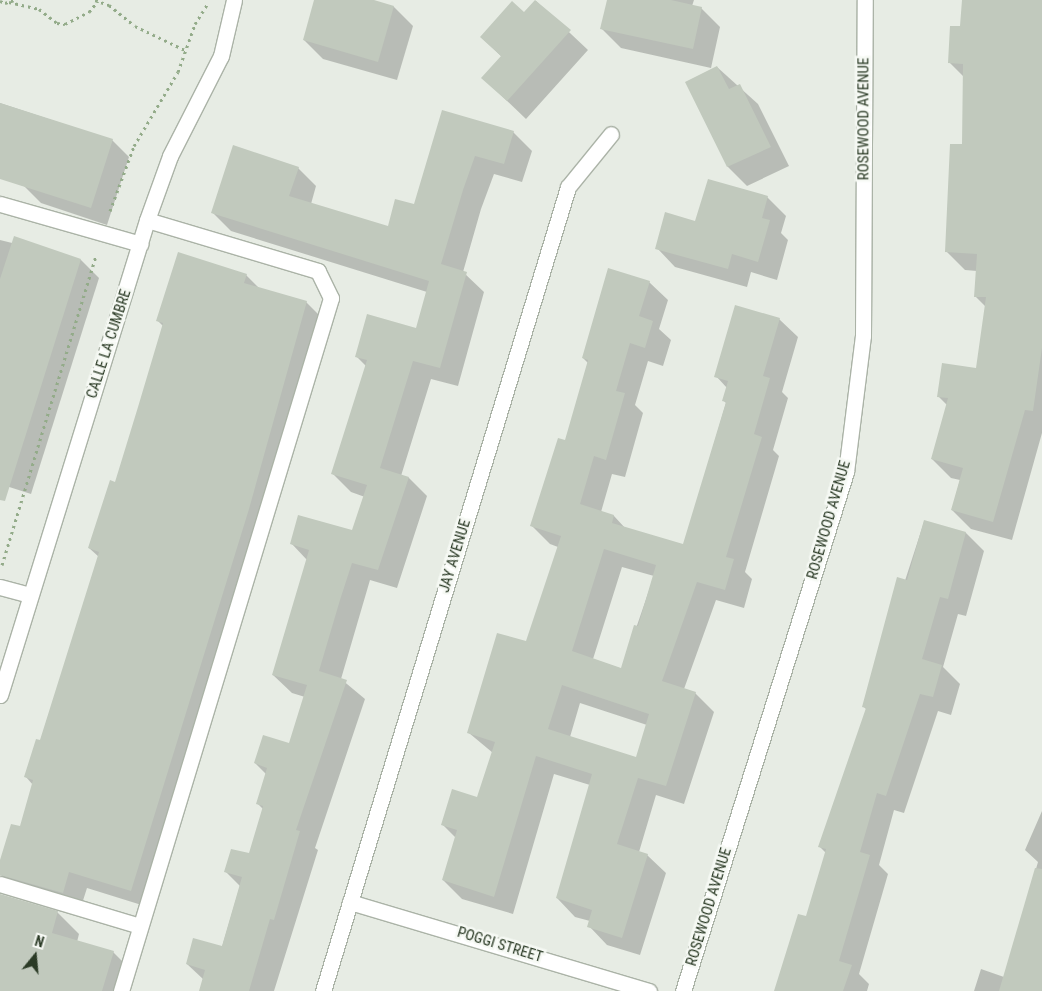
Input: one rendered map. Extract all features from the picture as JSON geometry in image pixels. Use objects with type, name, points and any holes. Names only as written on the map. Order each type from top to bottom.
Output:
[{"type":"street","name":"CALLE LA CUMBRE","points":[[0,695],[147,220],[170,156],[221,56],[234,0]]},
{"type":"street","name":"ROSEWOOD AVENUE","points":[[683,991],[846,472],[863,336],[865,0]]},
{"type":"street","name":"JAY AVENUE","points":[[323,991],[568,187],[611,134]]},
{"type":"street","points":[[0,204],[140,244]]},
{"type":"street","points":[[120,991],[332,298],[318,271],[147,220]]},
{"type":"street","points":[[0,588],[30,595]]},
{"type":"street","points":[[0,884],[140,926]]},
{"type":"street","name":"POGGI STREET","points":[[350,902],[648,991]]},
{"type":"path","points":[[9,2],[14,0]]},
{"type":"path","points":[[0,572],[103,233],[134,146],[187,52],[195,24],[209,0]]},
{"type":"path","points":[[0,1],[39,9],[57,23],[65,24],[89,12],[96,1],[109,5],[134,26],[187,52]]},
{"type":"building","points":[[314,0],[374,0],[394,6],[378,62],[303,40]]},
{"type":"building","points":[[535,0],[571,30],[507,101],[481,78],[501,56],[480,37],[512,1],[524,12]]},
{"type":"building","points":[[607,0],[671,0],[702,7],[693,49],[600,29]]},
{"type":"building","points":[[962,0],[1042,0],[1042,348],[1033,411],[1025,410],[993,522],[951,510],[963,468],[931,459],[948,398],[937,397],[942,363],[976,368],[986,297],[974,297],[977,254],[945,252],[950,144],[962,144],[963,64],[948,63],[950,26],[960,26]]},
{"type":"building","points":[[717,66],[729,89],[740,84],[771,147],[727,167],[685,82]]},
{"type":"building","points":[[0,103],[113,139],[91,208],[0,179]]},
{"type":"building","points":[[442,110],[514,131],[504,164],[475,156],[463,190],[441,264],[467,272],[440,368],[413,361],[380,468],[409,477],[378,570],[352,563],[340,600],[319,671],[347,680],[296,830],[300,831],[274,920],[270,919],[249,991],[199,991],[205,970],[186,964],[193,938],[222,946],[242,877],[224,872],[231,849],[249,853],[263,806],[256,804],[267,768],[254,763],[263,735],[289,743],[307,685],[272,675],[309,550],[290,544],[298,515],[352,530],[367,485],[331,474],[367,360],[355,357],[367,314],[416,328],[429,281],[211,213],[233,145],[299,167],[289,196],[388,226],[395,199],[414,204]]},
{"type":"building","points":[[708,179],[768,196],[762,218],[770,220],[758,262],[732,254],[728,269],[655,249],[665,212],[695,221]]},
{"type":"building","points":[[14,236],[81,259],[5,501],[0,500],[0,279]]},
{"type":"building","points":[[178,252],[247,274],[244,283],[307,301],[249,509],[131,891],[69,872],[63,893],[0,875],[0,860],[11,824],[20,826],[33,780],[24,777],[36,739],[40,740],[99,552],[88,548],[110,480],[115,482],[138,407],[163,323],[156,321]]},
{"type":"building","points":[[608,268],[650,281],[639,316],[653,321],[645,348],[630,343],[616,391],[625,393],[606,460],[594,456],[580,504],[614,515],[612,523],[683,544],[726,402],[722,401],[728,381],[714,377],[735,305],[780,318],[763,376],[770,378],[754,434],[762,437],[726,557],[734,559],[725,590],[697,582],[662,681],[696,692],[666,786],[638,778],[617,844],[648,854],[622,938],[587,927],[592,910],[556,898],[592,774],[536,756],[494,897],[442,880],[457,830],[441,825],[452,789],[477,797],[495,742],[467,733],[497,633],[526,641],[561,536],[530,526],[558,438],[565,440],[588,360],[582,358]],"holes":[[[604,549],[656,565],[638,626],[634,625],[621,668],[572,651]],[[562,685],[649,714],[636,757],[548,729]]]},
{"type":"building","points":[[924,520],[966,532],[948,599],[940,597],[922,659],[942,665],[933,697],[920,694],[886,796],[877,793],[860,852],[870,855],[839,961],[852,965],[843,991],[774,991],[798,914],[806,916],[826,849],[818,847],[866,708],[862,707],[897,577],[907,580]]},
{"type":"building","points":[[1035,868],[1042,869],[1042,991],[999,991]]},
{"type":"building","points":[[0,894],[58,911],[52,933],[114,951],[102,991],[0,991]]}]
